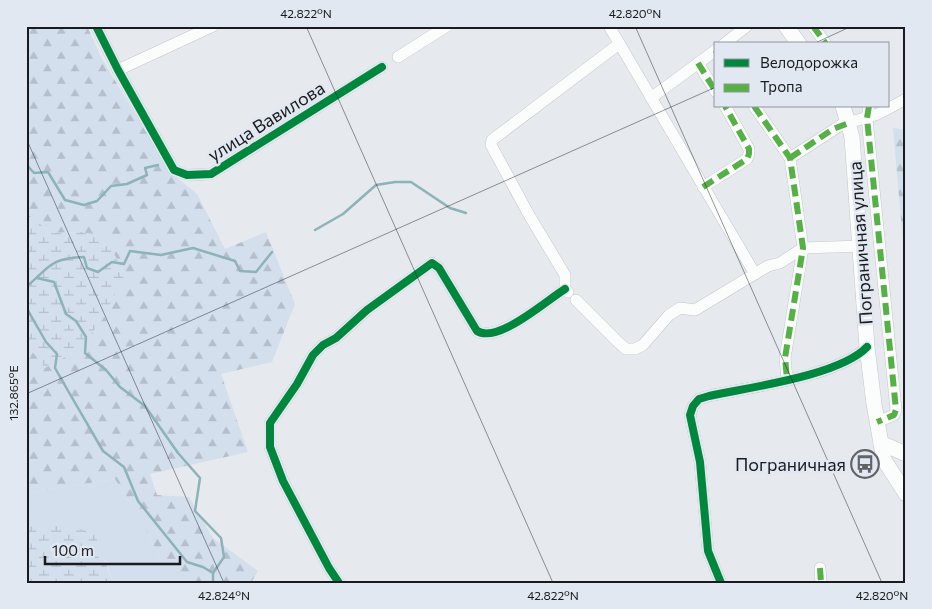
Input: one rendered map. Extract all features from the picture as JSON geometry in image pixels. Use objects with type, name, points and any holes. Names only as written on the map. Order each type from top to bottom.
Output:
[{"type":"main road","points":[[786,26],[798,42]]},
{"type":"main road","name":"Пограничная улица","points":[[844,108],[849,123],[861,246],[867,347],[877,422],[884,460],[888,469],[906,494]]},
{"type":"main road","points":[[881,442],[906,454]]},
{"type":"street","name":"улица Вавилова","points":[[96,26],[118,70],[174,170],[186,176],[211,174],[382,67]]},
{"type":"street","points":[[118,70],[213,26]]},
{"type":"street","points":[[398,57],[446,26]]},
{"type":"street","points":[[609,26],[754,274]]},
{"type":"street","points":[[727,42],[747,26]]},
{"type":"street","points":[[813,26],[825,42]]},
{"type":"street","points":[[619,44],[521,117],[492,140],[491,145],[529,215],[565,275],[570,294],[618,342],[626,348],[634,349],[643,344],[669,315],[680,308],[695,310],[754,274],[768,266],[780,263],[803,248],[861,246]]},
{"type":"street","points":[[651,98],[714,52]]},
{"type":"street","points":[[698,64],[714,89]]},
{"type":"street","points":[[890,104],[906,99]]},
{"type":"street","points":[[703,187],[747,159],[750,154],[726,108]]},
{"type":"street","points":[[755,108],[790,158],[803,248],[786,358],[787,379]]},
{"type":"street","points":[[790,158],[833,130],[868,112],[896,410],[894,415],[877,422]]},
{"type":"street","points":[[339,583],[328,568],[283,481],[270,447],[270,423],[297,384],[313,355],[323,345],[336,338],[367,310],[432,263],[439,268],[477,331],[482,334],[490,334],[570,294]]},
{"type":"street","points":[[721,583],[708,552],[700,462],[690,415],[693,406],[699,400],[709,396],[839,366],[858,356],[867,347]]},
{"type":"street","points":[[820,568],[822,583]]},
{"type":"green space","points":[[26,26],[87,26],[101,57],[170,172],[197,194],[225,249],[266,232],[295,304],[272,362],[221,374],[248,452],[150,474],[157,495],[189,497],[213,538],[258,571],[251,583],[182,583],[166,570],[143,524],[115,479],[26,493],[26,343],[45,368],[83,232],[52,233],[26,213]]},
{"type":"green space","points":[[893,128],[906,130],[906,265],[905,265]]},
{"type":"green space","points":[[26,213],[52,233],[83,232],[105,237],[125,274],[102,321],[75,352],[45,368],[26,343]]},
{"type":"green space","points":[[115,479],[143,524],[166,570],[182,583],[113,583],[106,561],[34,525],[26,529],[26,493]]},
{"type":"green space","points":[[34,525],[64,526],[94,532],[113,583],[29,583],[26,579],[26,529]]},
{"type":"waterway","points":[[26,164],[34,173],[48,172],[65,200],[84,205],[97,201],[111,186],[127,184],[147,175],[145,168],[158,165]]},
{"type":"waterway","points":[[315,230],[343,214],[376,185],[395,182],[411,182],[450,208],[466,213]]},
{"type":"waterway","points":[[26,287],[51,265],[64,259],[84,257],[87,268],[98,272],[112,262],[124,264],[130,251],[161,255],[193,248],[235,261],[240,271],[256,272],[272,252]]},
{"type":"waterway","points":[[37,278],[54,282],[66,314],[76,321],[86,337],[85,353],[106,370],[120,387],[145,406],[178,453],[200,478],[195,511],[221,538],[224,557],[213,573],[213,583]]},
{"type":"waterway","points":[[26,307],[46,342],[57,354],[55,368],[67,389],[103,451],[124,467],[138,501],[187,562],[203,567],[213,573]]},
{"type":"marked path","points":[[813,26],[825,42]]},
{"type":"marked path","points":[[698,63],[714,89]]},
{"type":"marked path","points":[[703,187],[747,159],[749,154],[749,149],[726,108]]},
{"type":"marked path","points":[[755,108],[790,158],[803,248],[785,358],[787,379]]},
{"type":"marked path","points":[[869,108],[867,118],[896,410],[894,415],[877,422]]},
{"type":"marked path","points":[[790,158],[833,129],[849,123]]},
{"type":"marked path","points":[[820,568],[821,583]]},
{"type":"cycle path","points":[[96,26],[118,70],[174,170],[187,175],[211,174],[382,67]]},
{"type":"cycle path","points":[[339,583],[329,568],[283,481],[270,447],[270,423],[297,384],[313,355],[323,345],[336,338],[367,310],[432,263],[439,268],[477,331],[486,333],[497,331],[522,319],[565,289]]},
{"type":"cycle path","points":[[721,583],[708,551],[700,462],[690,415],[693,406],[699,399],[709,396],[816,373],[854,357],[867,347]]},
{"type":"place","name":"Пограничная","points":[[865,464]]}]
